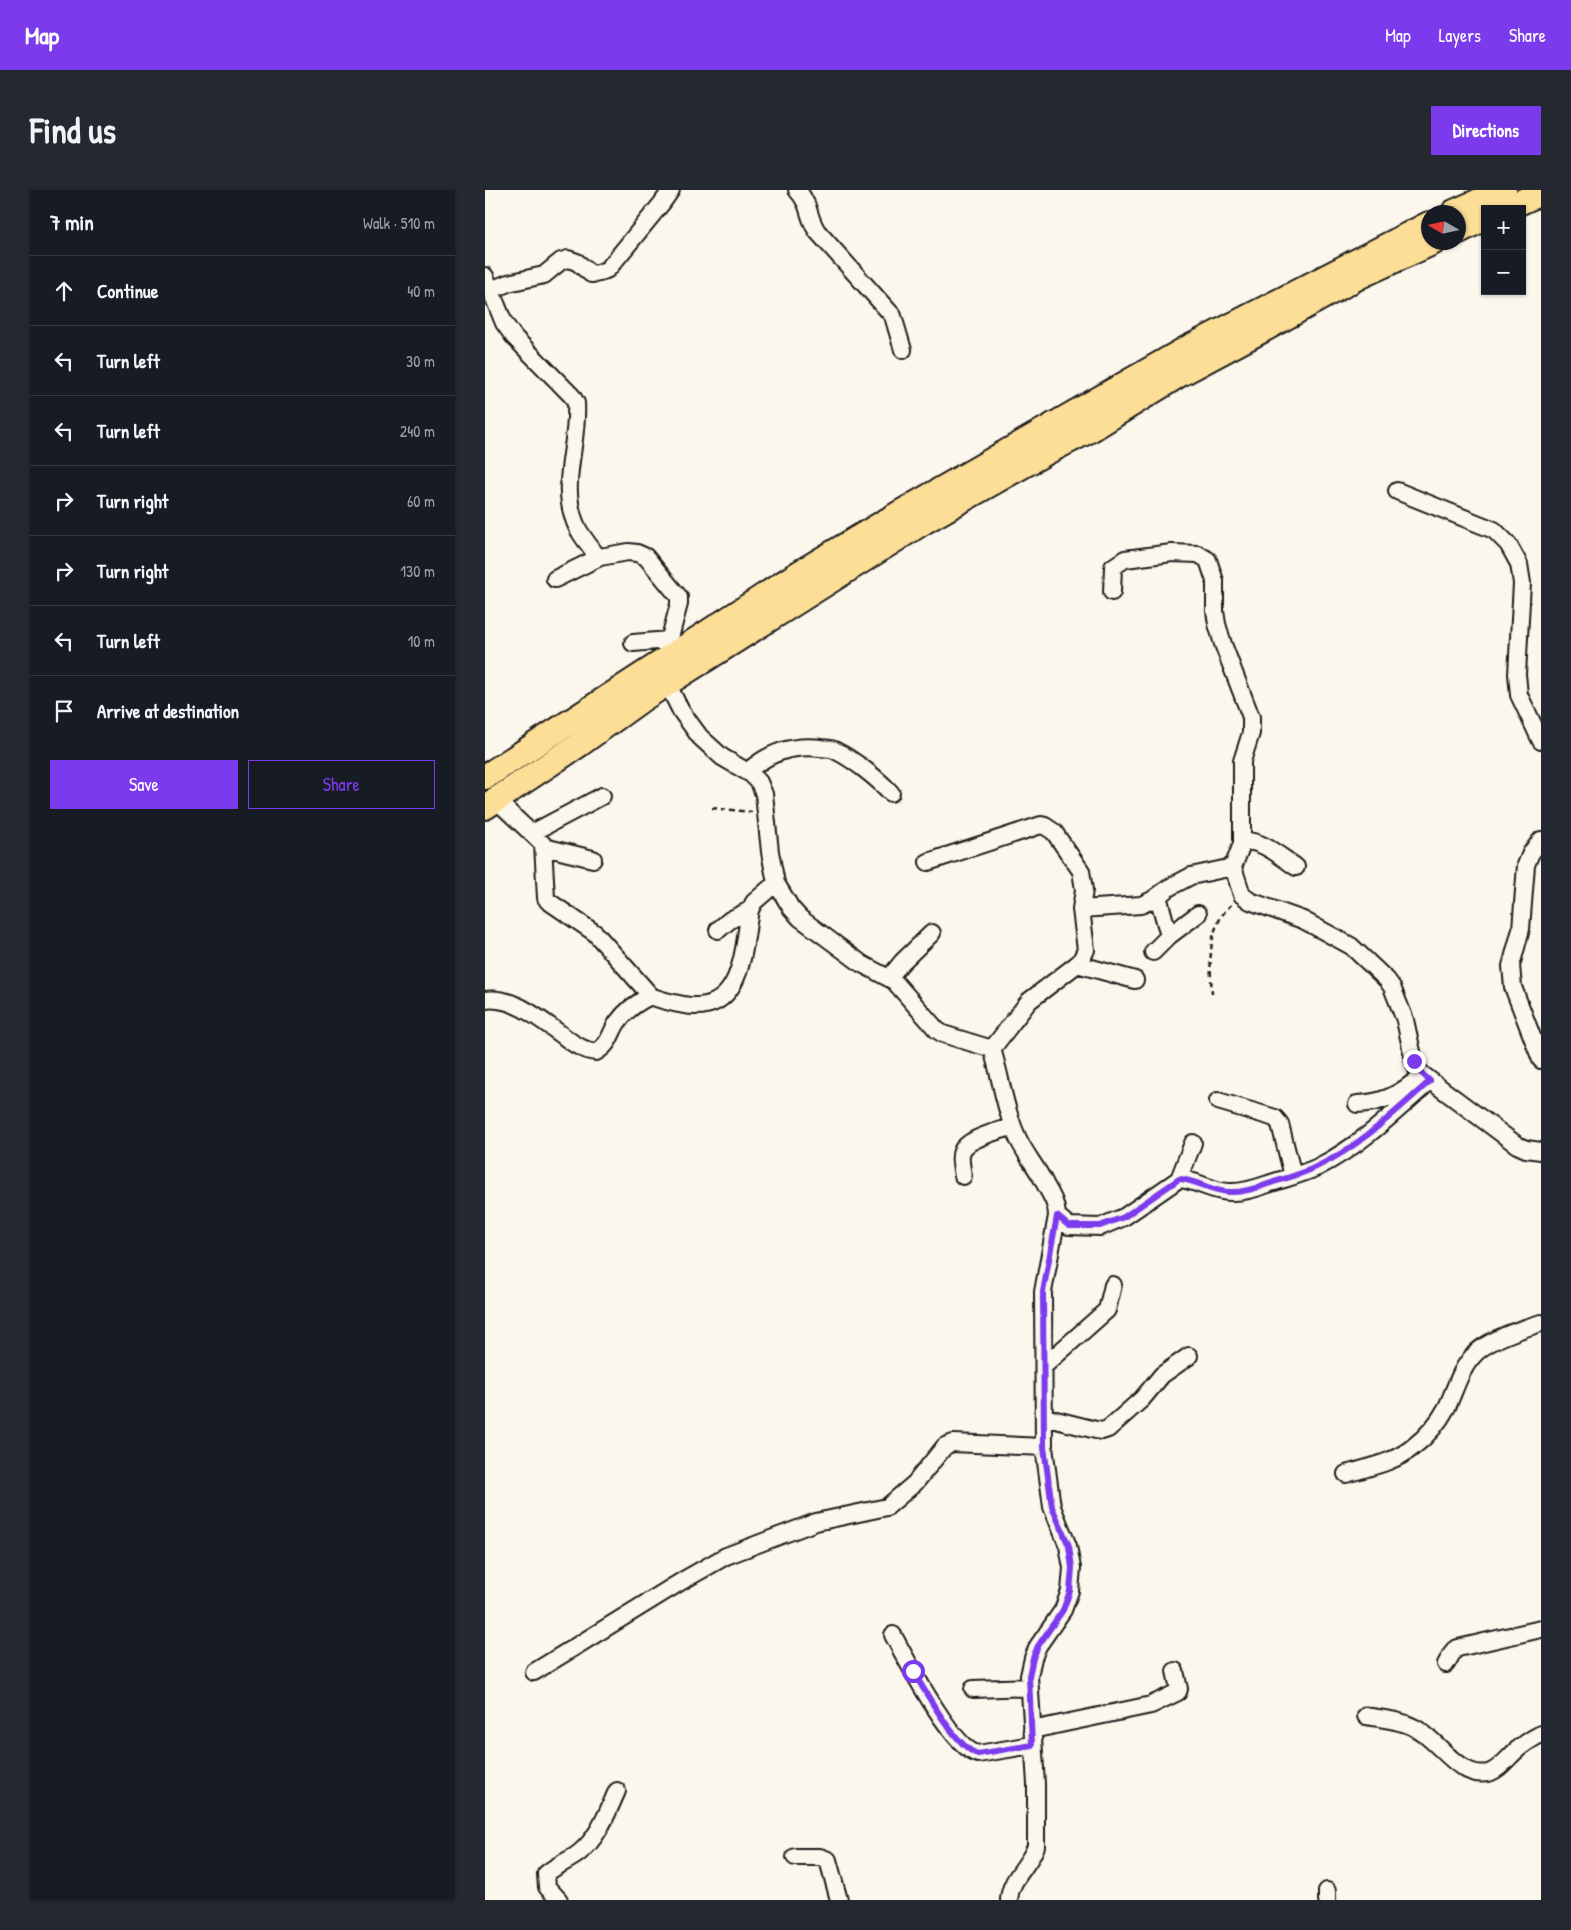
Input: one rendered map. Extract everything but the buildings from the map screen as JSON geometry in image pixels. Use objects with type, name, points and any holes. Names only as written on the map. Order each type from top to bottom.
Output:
[{"type":"highway","points":[[1466,207],[1504,190]]},
{"type":"highway","points":[[1514,205],[1541,193]]},
{"type":"highway","points":[[1466,228],[1481,220]]},
{"type":"highway","points":[[485,777],[667,661],[799,573],[881,524],[1166,372],[1421,229]]},
{"type":"highway","points":[[1166,372],[1421,248]]},
{"type":"highway","points":[[490,804],[667,661]]},
{"type":"street","points":[[600,557],[579,530],[571,510],[568,487],[577,410],[576,403],[573,396],[514,337],[504,323],[488,283],[508,282],[544,275],[561,261],[568,259],[577,262],[591,274],[608,269],[671,190]]},
{"type":"street","points":[[797,190],[805,198],[811,222],[817,231],[893,316],[903,350]]},
{"type":"street","points":[[1397,491],[1494,530],[1508,544],[1519,564],[1522,583],[1517,674],[1519,695],[1541,741]]},
{"type":"street","points":[[555,578],[600,557],[628,552],[637,552],[646,556],[677,592],[679,597],[667,661],[681,711],[700,737],[722,757],[747,772],[759,782],[764,794],[769,852],[777,883],[791,908],[800,918],[862,964],[889,978],[900,987],[937,1030],[943,1034],[992,1049]]},
{"type":"street","points":[[1112,592],[1113,567],[1125,558],[1172,553],[1198,554],[1208,560],[1215,581],[1217,624],[1251,717],[1251,733],[1242,761],[1242,840],[1233,867],[1242,895],[1250,901],[1303,920],[1351,946],[1392,987],[1405,1020],[1417,1069],[1426,1078],[1517,1145],[1527,1149],[1541,1150]]},
{"type":"street","points":[[633,643],[667,661]]},
{"type":"street","points":[[747,772],[759,761],[773,753],[791,748],[804,746],[835,750],[882,783],[891,793]]},
{"type":"street","points":[[532,834],[602,796]]},
{"type":"street","points":[[490,804],[541,841],[544,847],[546,898],[548,901],[595,933],[651,996],[661,1001],[698,1007],[715,1003],[730,991],[739,972],[750,910],[755,902],[777,883]]},
{"type":"street","points":[[928,862],[1041,825],[1054,832],[1081,871],[1084,890],[1081,909],[1086,950],[1084,956],[1077,964],[1029,1001],[992,1049]]},
{"type":"street","points":[[1242,840],[1256,841],[1264,844],[1295,867]]},
{"type":"street","points":[[1541,840],[1531,853],[1527,865],[1521,929],[1511,966],[1513,987],[1541,1060]]},
{"type":"street","points":[[544,847],[593,859]]},
{"type":"street","points":[[1081,909],[1141,905],[1191,876],[1233,867]]},
{"type":"street","points":[[1158,896],[1169,936]]},
{"type":"street","points":[[718,930],[730,920],[750,910]]},
{"type":"street","points":[[1153,952],[1169,936],[1198,914]]},
{"type":"street","points":[[889,978],[902,962],[932,933]]},
{"type":"street","points":[[1077,964],[1135,980]]},
{"type":"street","points":[[485,1000],[494,998],[511,1002],[571,1042],[585,1050],[596,1052],[608,1044],[611,1034],[629,1009],[651,996]]},
{"type":"street","points":[[992,1049],[1013,1127],[1057,1207],[1057,1216],[1044,1281],[1044,1447],[1052,1507],[1069,1546],[1072,1568],[1070,1591],[1063,1610],[1038,1646],[1029,1676],[1036,1784],[1036,1846],[1012,1884],[1009,1900]]},
{"type":"street","points":[[1357,1104],[1373,1104],[1388,1100],[1426,1078]]},
{"type":"street","points":[[1179,1179],[1188,1179],[1209,1188],[1230,1192],[1254,1188],[1317,1167],[1338,1156],[1368,1135],[1426,1078]]},
{"type":"street","points":[[1218,1101],[1275,1118],[1280,1124],[1293,1176]]},
{"type":"street","points":[[963,1176],[961,1154],[968,1144],[995,1132],[1013,1127]]},
{"type":"street","points":[[1057,1216],[1069,1226],[1100,1226],[1124,1217],[1179,1179],[1193,1143]]},
{"type":"street","points":[[1044,1366],[1107,1310],[1113,1286]]},
{"type":"street","points":[[1346,1474],[1396,1458],[1413,1448],[1432,1430],[1446,1409],[1467,1363],[1474,1354],[1505,1336],[1541,1323]]},
{"type":"street","points":[[1044,1417],[1096,1430],[1108,1429],[1142,1399],[1162,1375],[1189,1356]]},
{"type":"street","points":[[534,1672],[682,1581],[727,1556],[816,1522],[887,1507],[915,1483],[945,1446],[953,1443],[1044,1447]]},
{"type":"street","points":[[1446,1664],[1454,1650],[1458,1648],[1541,1629]]},
{"type":"street","points":[[893,1635],[944,1720],[957,1738],[972,1752],[978,1754],[1151,1705],[1178,1692],[1175,1671]]},
{"type":"street","points":[[973,1689],[1030,1687]]},
{"type":"street","points":[[1366,1716],[1413,1727],[1428,1736],[1467,1771],[1478,1773],[1489,1772],[1504,1763],[1517,1750],[1541,1734]]},
{"type":"street","points":[[559,1900],[547,1887],[546,1874],[578,1854],[595,1838],[617,1791]]},
{"type":"street","points":[[795,1857],[820,1857],[828,1860],[839,1900]]},
{"type":"path","points":[[712,808],[766,813]]},
{"type":"path","points":[[1212,994],[1210,954],[1212,941],[1218,923],[1226,909],[1242,895]]},
{"type":"route","points":[[913,1671],[957,1738],[972,1752],[978,1754],[1032,1745],[1029,1676],[1033,1658],[1038,1646],[1063,1610],[1070,1591],[1072,1568],[1069,1546],[1052,1507],[1044,1447],[1043,1292],[1057,1216],[1069,1226],[1100,1226],[1124,1217],[1179,1179],[1188,1179],[1209,1188],[1230,1192],[1254,1188],[1317,1167],[1338,1156],[1368,1135],[1430,1081],[1417,1069],[1414,1061]]}]
